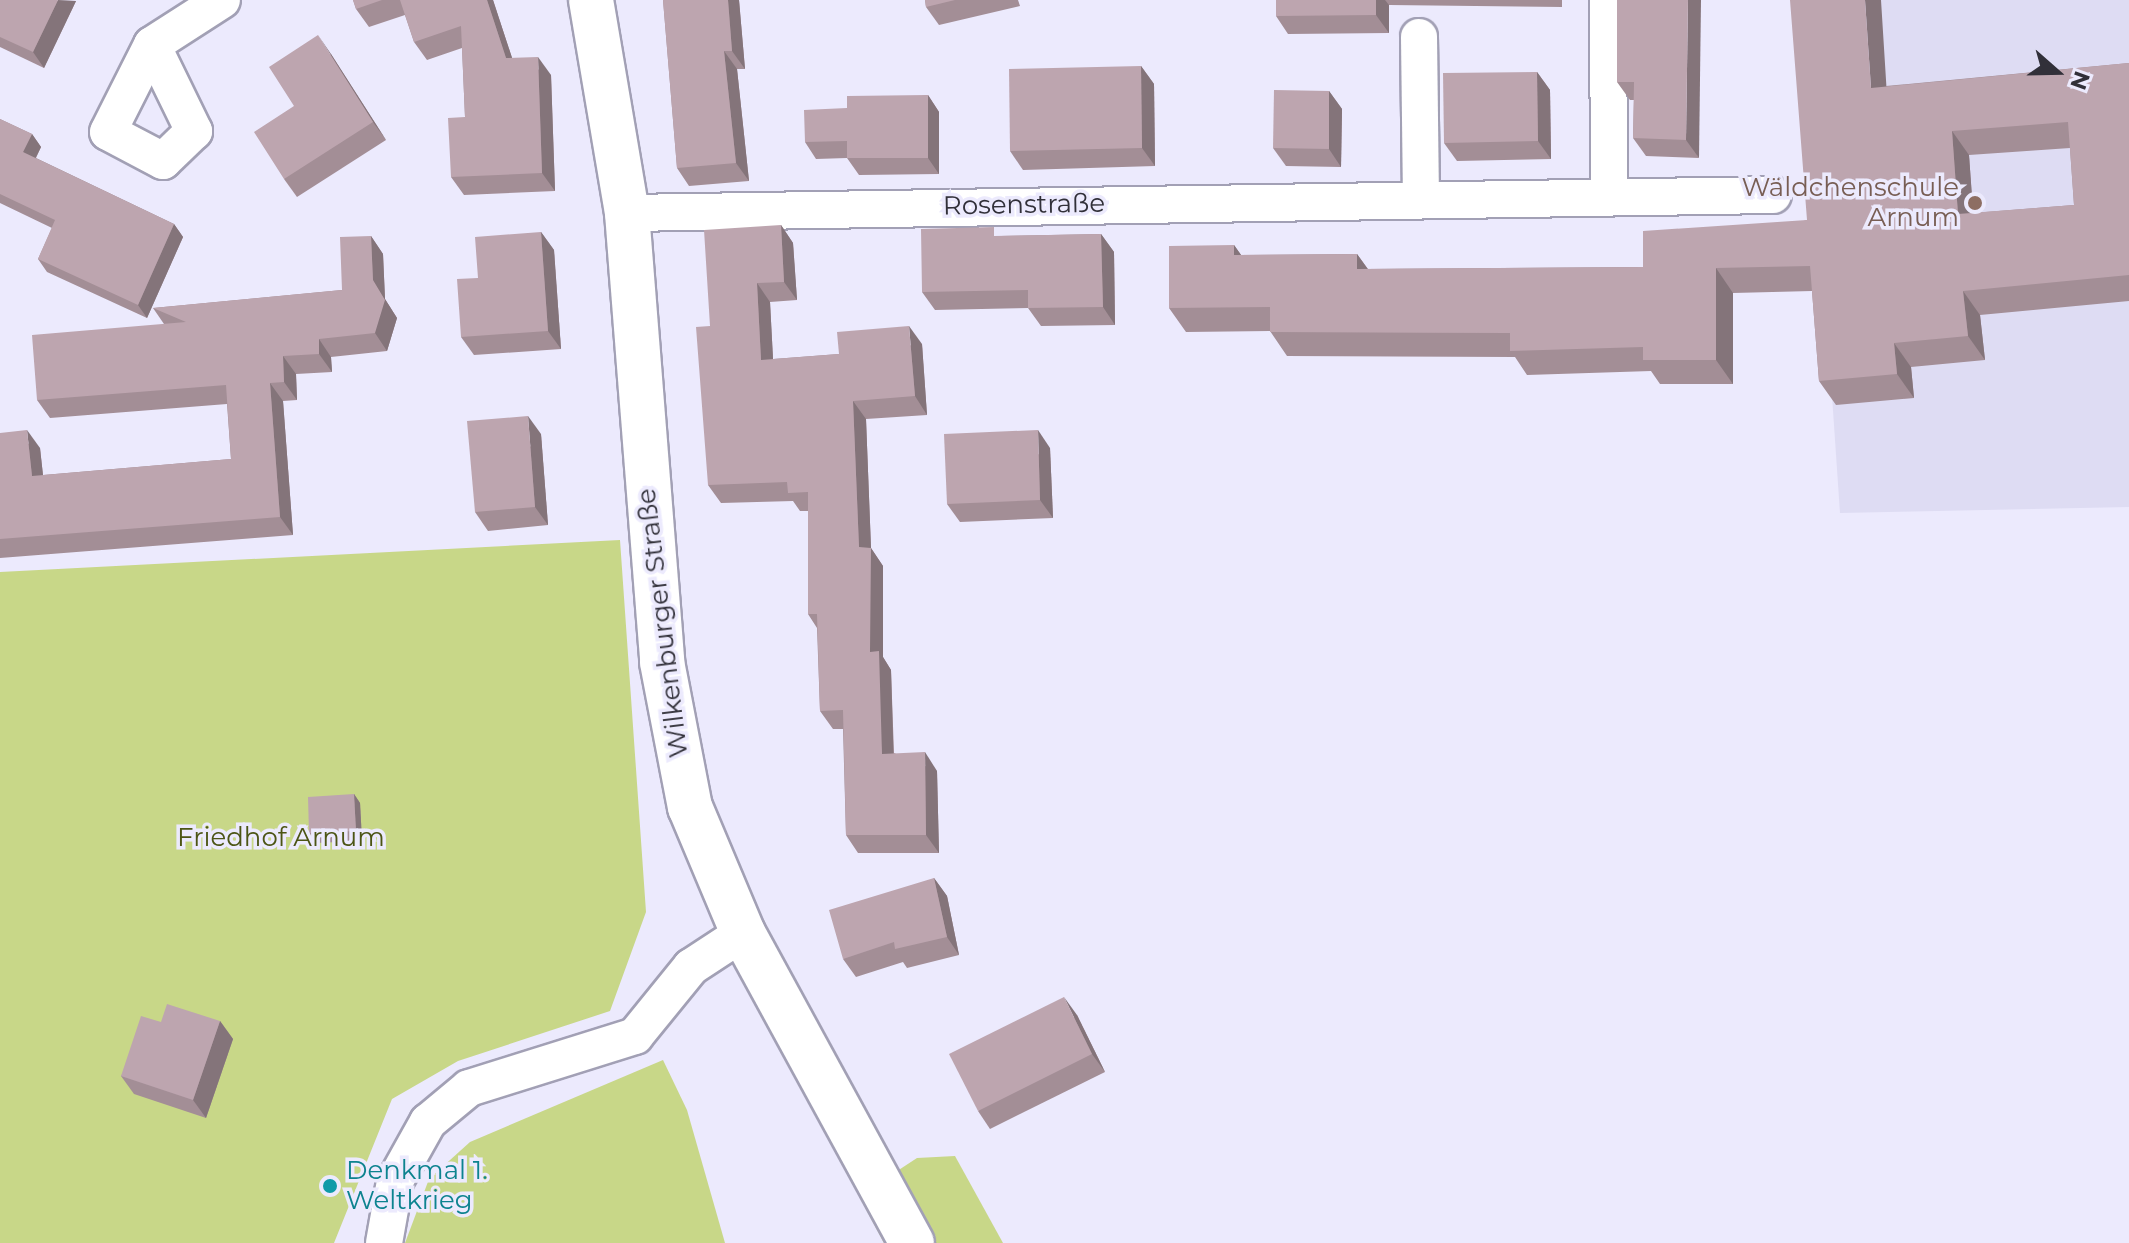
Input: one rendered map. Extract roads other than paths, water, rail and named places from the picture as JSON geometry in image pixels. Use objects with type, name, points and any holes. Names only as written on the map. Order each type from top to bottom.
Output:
[{"type":"main road","name":"Wilkenburger Straße","points":[[591,0],[627,213],[648,530],[673,738],[690,807],[743,933],[912,1243]]},
{"type":"street","points":[[152,45],[222,0]]},
{"type":"street","points":[[1608,0],[1609,197]]},
{"type":"street","points":[[1419,37],[1421,198]]},
{"type":"street","name":"Rosenstraße","points":[[627,213],[1421,198],[1773,195]]},
{"type":"street","points":[[384,1243],[395,1181],[428,1122],[469,1088],[635,1036],[691,967],[743,933]]},
{"type":"place","name":"Wäldchenschule Arnum","points":[[1975,203]]},
{"type":"place","name":"Denkmal 1. Weltkrieg","points":[[330,1186]]},
{"type":"park label","name":"Friedhof Arnum","points":[[281,838]]}]
